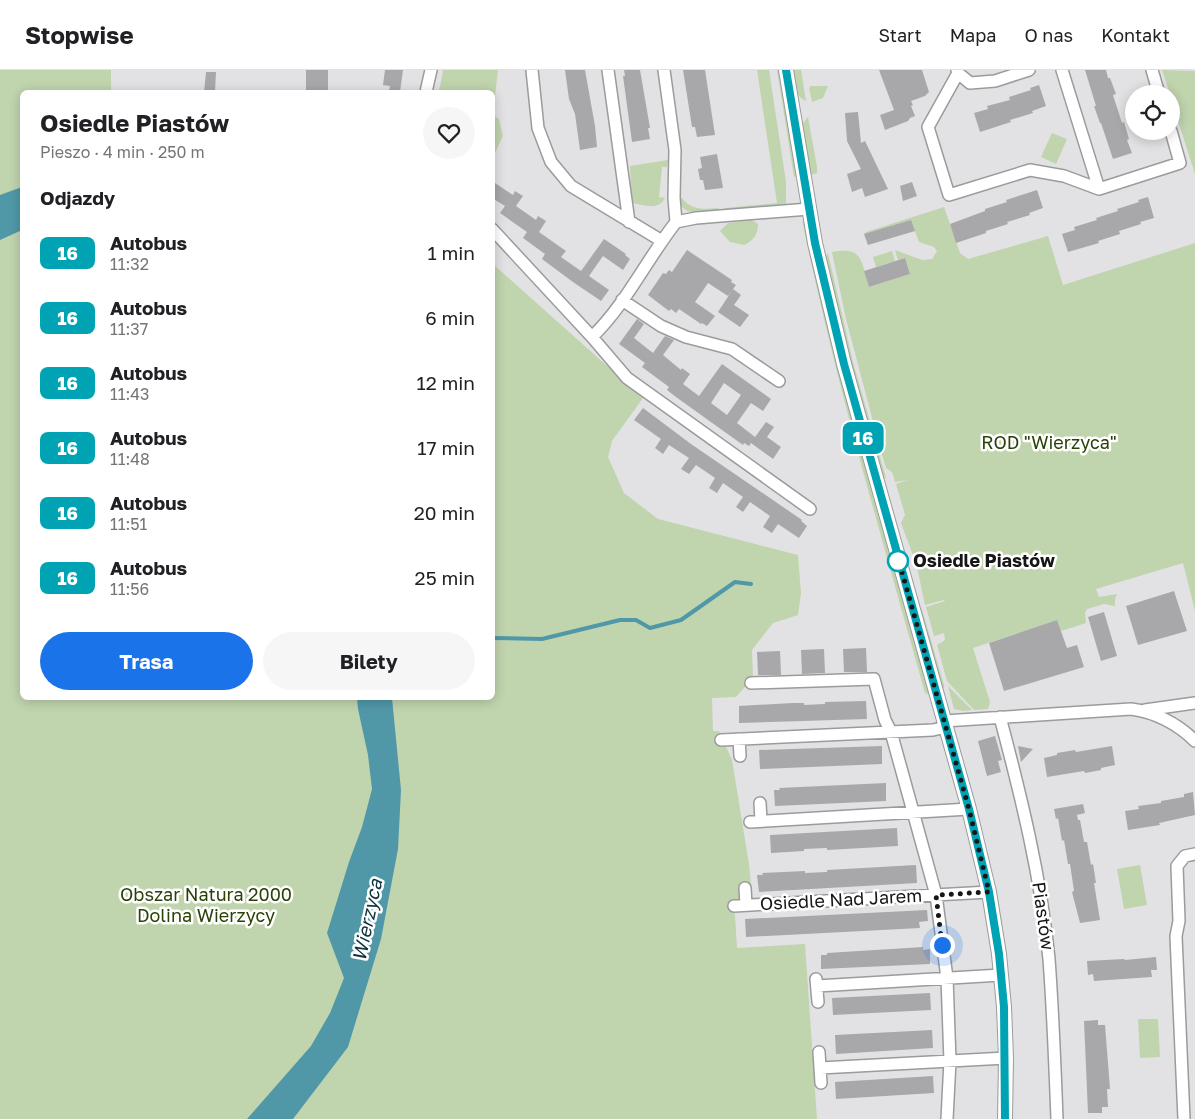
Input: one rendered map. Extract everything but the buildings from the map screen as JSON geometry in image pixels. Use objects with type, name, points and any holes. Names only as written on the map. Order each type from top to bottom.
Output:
[{"type":"street","points":[[426,90],[431,70]]},
{"type":"street","points":[[532,70],[538,128],[551,162],[571,186],[662,241]]},
{"type":"street","points":[[608,70],[629,222]]},
{"type":"street","points":[[592,337],[610,319],[676,222],[674,198],[675,150],[664,70]]},
{"type":"street","points":[[786,70],[809,209],[846,374],[969,809],[989,892],[1004,1007],[1006,1058],[1005,1119]]},
{"type":"street","points":[[1029,70],[996,81],[970,83],[957,72],[928,127],[949,195],[1030,170],[1064,176],[1099,188],[1180,163],[1174,140]]},
{"type":"street","points":[[1062,70],[1099,188]]},
{"type":"street","points":[[1152,70],[1157,85]]},
{"type":"street","points":[[676,222],[696,218],[809,209]]},
{"type":"street","points":[[495,232],[592,337],[627,378],[810,509]]},
{"type":"street","points":[[622,300],[661,326],[686,337],[732,350],[779,381]]},
{"type":"street","name":"Osiedle Nad Jarem","points":[[751,683],[874,678],[885,720],[891,732],[936,895],[946,978],[950,1061],[948,1119]]},
{"type":"street","points":[[721,740],[891,732],[1000,717],[1120,709],[1140,710],[1195,703]]},
{"type":"street","points":[[1140,710],[1167,720],[1195,741]]},
{"type":"street","name":"Piastów","points":[[1000,717],[1032,848],[1043,915],[1049,959],[1057,1119]]},
{"type":"street","points":[[740,739],[740,756]]},
{"type":"street","points":[[760,803],[755,822],[969,809]]},
{"type":"street","points":[[1184,1119],[1176,936],[1179,920],[1176,872],[1180,861],[1185,856],[1195,854]]},
{"type":"street","name":"Osiedle Nad Jarem","points":[[745,888],[746,905]]},
{"type":"street","name":"Osiedle Nad Jarem","points":[[734,906],[989,892]]},
{"type":"street","points":[[818,1002],[817,982],[1001,975]]},
{"type":"street","points":[[819,1052],[821,1083]]},
{"type":"street","points":[[820,1068],[1006,1058]]},
{"type":"green space","name":"Obszar Natura 2000 Dolina Wierzycy","points":[[0,70],[111,70],[111,90],[20,90],[20,700],[495,700],[495,266],[643,398],[612,441],[608,457],[624,493],[658,519],[798,555],[801,593],[798,615],[773,623],[752,650],[753,678],[736,697],[712,698],[713,731],[719,731],[732,760],[749,864],[752,895],[733,908],[737,948],[805,944],[817,1119],[0,1119]]},
{"type":"green space","points":[[443,70],[498,70],[495,96],[495,90],[439,90]]},
{"type":"green space","points":[[757,70],[769,70],[786,182],[786,204],[725,210],[725,208],[777,203]]},
{"type":"green space","points":[[777,70],[779,70],[796,176],[794,177]]},
{"type":"green space","points":[[794,70],[801,70],[806,101],[797,92]]},
{"type":"green space","points":[[1162,70],[1195,71],[1195,174],[1180,127],[1180,85],[1167,85]]},
{"type":"green space","points":[[811,86],[828,86],[823,98],[812,102],[809,88]]},
{"type":"green space","points":[[495,116],[499,119],[503,136],[495,153]]},
{"type":"green space","points":[[808,117],[817,167],[817,173],[811,175],[802,129],[803,123]]},
{"type":"green space","points":[[1052,133],[1067,139],[1056,164],[1041,157]]},
{"type":"green space","points":[[668,160],[667,167],[662,167],[659,197],[665,198],[662,202],[655,206],[633,203],[628,196],[631,185],[630,166]]},
{"type":"green space","points":[[682,198],[694,207],[703,209],[719,208],[719,210],[689,211],[681,205],[678,199]]},
{"type":"green space","name":"ROD \"Wierzyca\"","points":[[944,207],[960,253],[968,259],[1048,236],[1063,285],[1195,243],[1195,611],[1183,563],[1096,589],[1099,597],[1117,594],[1115,606],[1104,604],[1087,609],[1085,613],[1086,623],[1061,631],[1057,620],[973,648],[990,702],[988,709],[974,710],[947,681],[937,645],[945,640],[944,633],[934,636],[926,607],[945,601],[925,605],[917,567],[920,566],[917,558],[914,558],[901,523],[905,515],[896,484],[907,480],[895,482],[892,472],[886,468],[875,430],[890,425],[875,429],[846,319],[832,252],[850,251],[856,254],[862,263],[869,287],[910,274],[905,258],[898,260],[895,250],[922,260],[932,259],[937,251],[934,247],[919,242],[911,221],[864,234]]},
{"type":"green space","points":[[752,220],[758,224],[757,231],[750,242],[744,245],[730,242],[720,231],[728,223]]},
{"type":"green space","points":[[802,220],[806,226],[848,403],[930,695],[925,693],[859,458]]},
{"type":"green space","points":[[892,251],[895,261],[876,267],[873,257]]},
{"type":"green space","points":[[828,253],[853,362],[886,478],[882,479],[850,362],[825,258]]},
{"type":"green space","points":[[921,606],[944,685],[942,689],[925,631]]},
{"type":"green space","points":[[948,686],[972,710],[954,709]]},
{"type":"green space","points":[[1140,865],[1147,905],[1124,909],[1117,869]]},
{"type":"green space","points":[[1138,1019],[1158,1019],[1160,1057],[1140,1058]]},
{"type":"water","points":[[20,188],[20,231],[0,240],[0,195]]},
{"type":"water","name":"Wierzyca","points":[[357,700],[392,700],[401,790],[398,849],[381,939],[348,1047],[293,1119],[247,1119],[311,1046],[330,1013],[344,978],[327,933],[362,827],[372,789],[368,755]]},
{"type":"waterway","points":[[495,638],[542,639],[620,620],[636,620],[650,628],[681,620],[735,582],[751,584]]},
{"type":"bus line","name":"16","points":[[786,70],[815,243],[844,364],[969,809],[989,892],[999,954],[1004,1007],[1006,1058],[1005,1119]]},
{"type":"place","name":"Osiedle Piastów","points":[[898,561]]},
{"type":"route","points":[[898,561],[898,558],[969,809],[989,892],[936,895],[942,945]]}]
